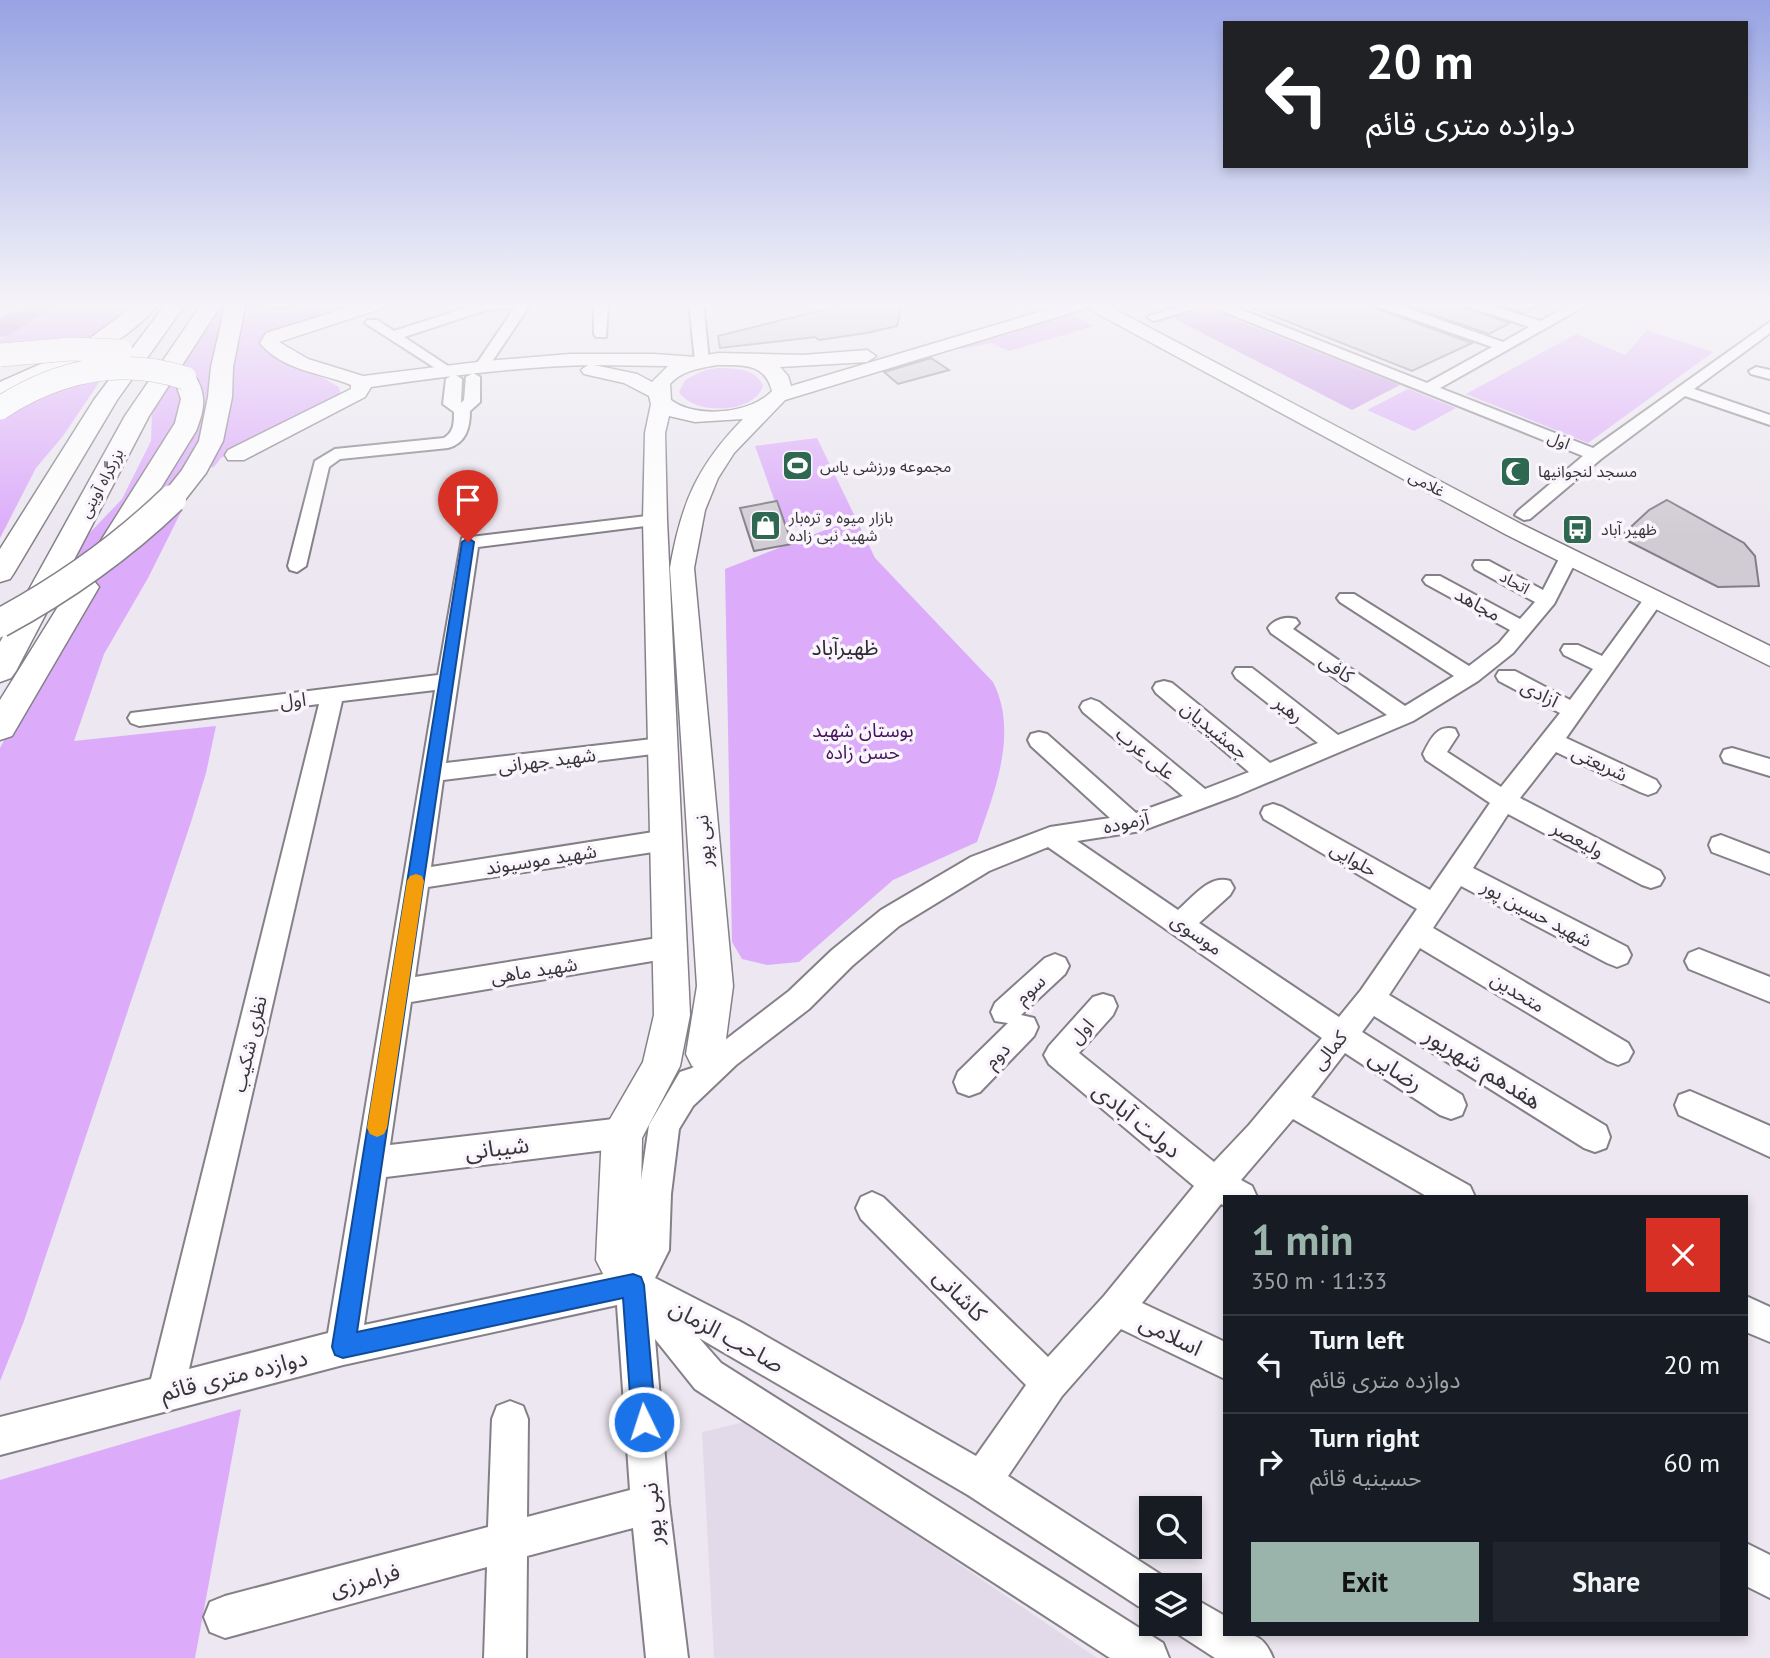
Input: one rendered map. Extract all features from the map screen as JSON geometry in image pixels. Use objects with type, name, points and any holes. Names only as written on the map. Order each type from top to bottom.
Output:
[{"type":"highway","points":[[0,391],[25,379]]},
{"type":"highway","points":[[0,408],[27,391],[64,379]]},
{"type":"highway","points":[[0,573],[82,435],[120,379]]},
{"type":"highway","name":"بزرگراه آوینی","points":[[0,671],[137,416],[161,379]]},
{"type":"highway","points":[[114,542],[192,414],[194,394],[186,379]]},
{"type":"highway","points":[[0,622],[49,596],[110,556],[144,528],[172,499],[193,473],[211,441],[221,379]]},
{"type":"highway","points":[[0,728],[84,587]]},
{"type":"main road","points":[[343,379],[361,386]]},
{"type":"main road","points":[[236,455],[361,386],[414,379]]},
{"type":"main road","points":[[632,379],[684,414],[718,418],[745,414],[773,401],[783,387],[781,379]]},
{"type":"main road","points":[[660,397],[660,384],[664,379]]},
{"type":"main road","name":"نبی پور","points":[[705,1054],[715,986],[682,568],[690,524],[706,478],[731,444],[773,401],[842,379]]},
{"type":"main road","name":"غلامی","points":[[1235,379],[1569,557],[1653,600],[1766,652]]},
{"type":"main road","name":"غلامی","points":[[1267,379],[1524,515],[1766,652]]},
{"type":"main road","name":"نبی پور","points":[[633,1285],[618,1260],[622,1133],[661,1066],[672,1015],[655,520],[655,433],[660,397]]},
{"type":"street","points":[[297,566],[324,460],[335,454],[448,443],[456,439],[462,431],[463,410],[451,404],[461,379]]},
{"type":"street","name":"اول","points":[[1407,379],[1595,455]]},
{"type":"street","points":[[1429,388],[1445,379]]},
{"type":"street","points":[[1524,515],[1595,455],[1697,379]]},
{"type":"street","points":[[1683,390],[1770,420]]},
{"type":"street","points":[[343,1347],[468,542],[655,520]]},
{"type":"street","name":"آزموده","points":[[683,1097],[726,1056],[799,1000],[842,958],[890,918],[980,864],[1050,836],[1132,824],[1202,799],[1405,716],[1470,676],[1506,648],[1547,600],[1569,557]]},
{"type":"street","name":"اتحاد","points":[[1482,565],[1547,600]]},
{"type":"street","name":"مجاهد","points":[[1433,580],[1523,629]]},
{"type":"street","points":[[1348,598],[1470,676]]},
{"type":"street","name":"کمالی","points":[[1228,1191],[1260,1136],[1371,999],[1504,801],[1552,741],[1653,600]]},
{"type":"street","name":"کافی","points":[[1289,623],[1278,628],[1405,716]]},
{"type":"street","points":[[1571,650],[1605,666]]},
{"type":"street","name":"رهبر","points":[[1244,673],[1335,745]]},
{"type":"street","name":"آزادی","points":[[1507,676],[1573,710]]},
{"type":"street","name":"اول","points":[[139,718],[447,681]]},
{"type":"street","name":"جمشیدیان","points":[[1164,688],[1266,773]]},
{"type":"street","name":"نظری شکیب","points":[[166,1392],[332,696]]},
{"type":"street","name":"علی عرب","points":[[1091,707],[1202,799]]},
{"type":"street","name":"ولیعصر","points":[[1447,735],[1434,754],[1504,801],[1651,878]]},
{"type":"street","points":[[1040,740],[1132,824]]},
{"type":"street","name":"شریعتی","points":[[1552,741],[1648,786]]},
{"type":"street","name":"شهید جهرانی","points":[[433,773],[661,746]]},
{"type":"street","points":[[1732,756],[1770,768]]},
{"type":"street","name":"حلوایی","points":[[1273,813],[1435,906]]},
{"type":"street","name":"موسوی","points":[[1050,836],[1181,923],[1341,1035]]},
{"type":"street","name":"شهید موسیوند","points":[[416,879],[666,840]]},
{"type":"street","points":[[1721,845],[1770,864]]},
{"type":"street","name":"شهید حسین پور","points":[[1457,872],[1617,955]]},
{"type":"street","points":[[1181,923],[1221,888]]},
{"type":"street","name":"متحدین","points":[[1417,932],[1618,1052]]},
{"type":"street","name":"شهید ماهی","points":[[398,992],[670,947]]},
{"type":"street","points":[[1699,961],[1770,990]]},
{"type":"street","name":"سوم","points":[[1015,1019],[1055,966]]},
{"type":"street","name":"هفدهم شهریور","points":[[1371,999],[1595,1137]]},
{"type":"street","name":"اول","points":[[1059,1055],[1102,1006]]},
{"type":"street","name":"دوم","points":[[969,1082],[1015,1019]]},
{"type":"street","name":"رضایی","points":[[1341,1035],[1451,1105]]},
{"type":"street","name":"نبی پور","points":[[667,1658],[650,1504],[633,1285],[652,1250],[655,1194],[664,1125],[683,1097],[705,1054]]},
{"type":"street","name":"دولت آبادی","points":[[1059,1055],[1228,1191]]},
{"type":"street","points":[[1288,1100],[1455,1195]]},
{"type":"street","points":[[1690,1105],[1770,1142]]},
{"type":"street","name":"شیبانی","points":[[372,1163],[622,1133]]},
{"type":"street","name":"کمالی","points":[[982,1481],[1049,1383],[1223,1196]]},
{"type":"street","name":"کاشانی","points":[[872,1208],[1049,1383]]},
{"type":"street","name":"دوازده متری قائم","points":[[0,1436],[343,1347],[633,1285]]},
{"type":"street","name":"صاحب الزمان","points":[[633,1285],[729,1334],[982,1481],[1139,1584]]},
{"type":"street","name":"صاحب الزمان","points":[[633,1285],[708,1376],[1148,1658]]},
{"type":"street","name":"اسلامی","points":[[1116,1308],[1223,1361]]},
{"type":"street","points":[[1748,1314],[1770,1325]]},
{"type":"street","points":[[505,1658],[505,1543],[510,1419]]},
{"type":"street","name":"فرامرزی","points":[[225,1617],[650,1504]]},
{"type":"street","points":[[1748,1564],[1770,1578]]},
{"type":"street","points":[[1202,1625],[1252,1658]]},
{"type":"shaded area","points":[[1292,379],[1386,379],[1400,385],[1352,410]]},
{"type":"shaded area","points":[[749,1421],[1097,1658],[714,1658],[702,1432]]},
{"type":"green space","points":[[87,379],[101,379],[63,436],[36,468],[0,538],[0,413]]},
{"type":"green space","points":[[167,379],[173,379],[188,407],[120,526],[59,577],[79,544],[122,499],[151,441],[152,412]]},
{"type":"green space","points":[[180,379],[213,379],[207,422],[193,458],[138,524],[191,429]]},
{"type":"green space","points":[[226,379],[326,379],[339,387],[341,398],[221,458],[214,467],[207,468]]},
{"type":"green space","points":[[759,379],[763,386],[748,402],[736,407],[710,408],[687,400],[679,392],[685,380]]},
{"type":"green space","points":[[1493,379],[1675,379],[1588,443],[1466,394]]},
{"type":"green space","points":[[1408,389],[1456,408],[1414,431],[1367,410]]},
{"type":"green space","name":"بوستان شهید حسن زاده","points":[[817,438],[875,558],[993,682],[1004,722],[1004,742],[996,783],[977,842],[893,880],[799,962],[767,965],[742,959],[732,942],[725,569],[851,520],[787,528],[778,508],[755,446]]},
{"type":"green space","points":[[183,508],[148,578],[104,654],[74,741],[216,726],[206,773],[191,822],[24,1321],[0,1381],[0,748],[48,658],[97,579]]},
{"type":"green space","points":[[241,1409],[195,1658],[0,1658],[0,1480]]},
{"type":"building","points":[[893,379],[915,379],[898,384]]},
{"type":"building","points":[[1667,500],[1744,543],[1755,556],[1759,586],[1718,587],[1620,537],[1649,510]]},
{"type":"building","name":"بازار میوه و تره‌بار شهید نبی زاده","points":[[777,501],[792,544],[754,551],[740,508]]},
{"type":"slow traffic","points":[[377,1128],[416,881]]},
{"type":"place","name":"مجموعه ورزشی یاس","points":[[797,466]]},
{"type":"place","name":"مسجد لنجوانیها","points":[[1515,471]]},
{"type":"place","name":"بازار میوه و تره‌بار شهید نبی زاده","points":[[766,526]]},
{"type":"place","name":"ظهیر آباد","points":[[1578,529]]},
{"type":"district","name":"ظهیرآباد","points":[[845,648]]},
{"type":"route","points":[[468,542],[343,1347],[633,1285],[644,1422]]}]
